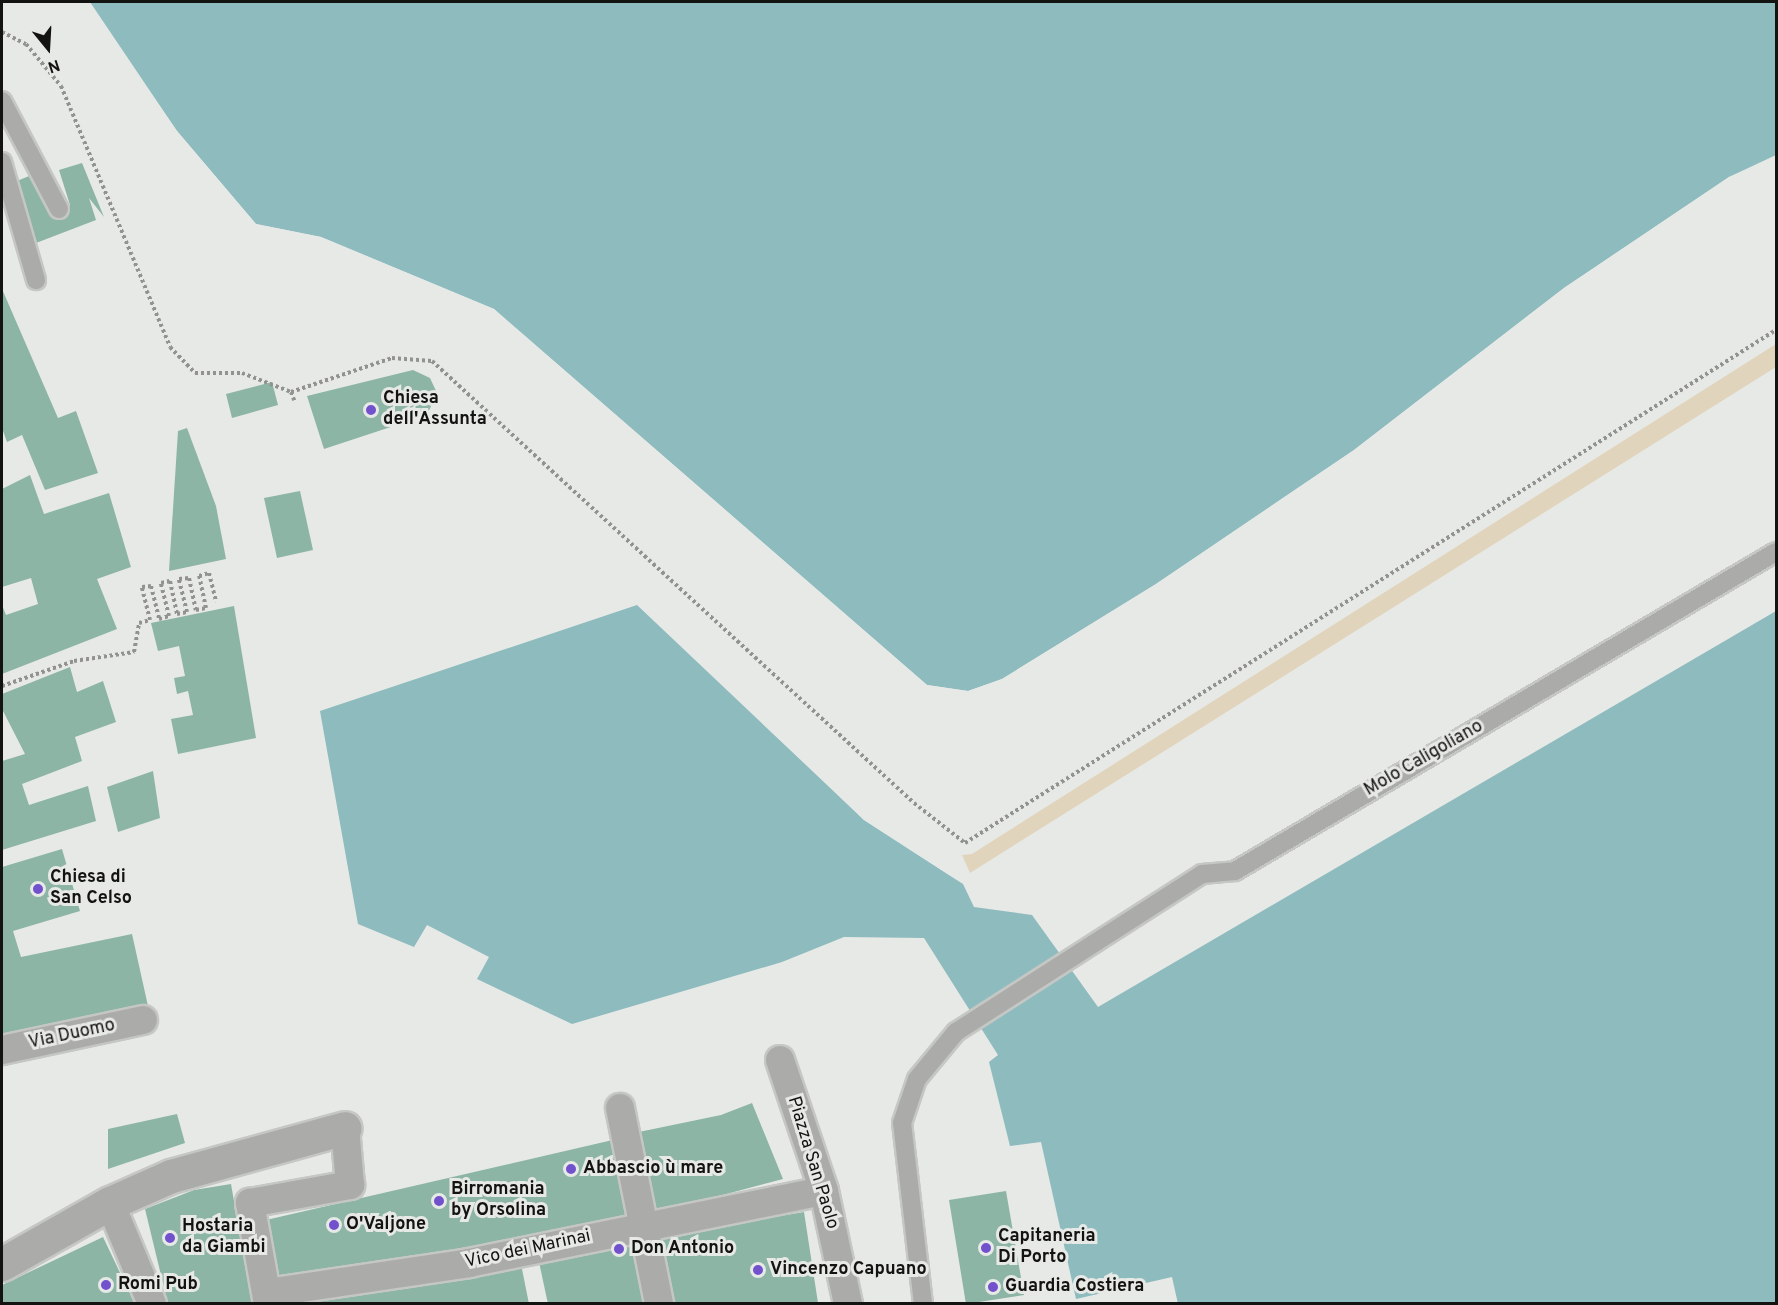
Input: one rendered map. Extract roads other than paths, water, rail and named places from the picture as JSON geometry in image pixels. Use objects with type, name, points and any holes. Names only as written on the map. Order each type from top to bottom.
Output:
[{"type":"street","name":"Via Duomo","points":[[2,1050],[143,1020]]},
{"type":"street","name":"Piazza San Paolo","points":[[780,1060],[824,1191],[848,1302]]},
{"type":"street","points":[[620,1108],[659,1304]]},
{"type":"street","points":[[2,1264],[110,1203],[202,1166],[345,1128],[350,1185],[250,1203],[267,1298]]},
{"type":"street","name":"Vico dei Marinai","points":[[267,1298],[469,1263],[824,1191]]},
{"type":"street","points":[[110,1203],[152,1304]]},
{"type":"lane","points":[[2,101],[59,209]]},
{"type":"lane","points":[[2,162],[36,280]]},
{"type":"lane","name":"Molo Caligoliano","points":[[923,1304],[902,1123],[917,1079],[956,1032],[1069,956],[1202,874],[1235,871],[1776,552]]},
{"type":"water","points":[[90,2],[1776,2],[1776,155],[1729,177],[1564,288],[1354,450],[1156,584],[1002,679],[968,691],[927,685],[494,309],[321,237],[256,224],[177,131]]},
{"type":"water","points":[[637,605],[864,820],[963,884],[974,907],[1032,915],[1098,1007],[1776,611],[1776,1303],[1178,1304],[1172,1277],[1076,1299],[1041,1142],[1010,1146],[989,1062],[998,1055],[924,938],[844,937],[782,962],[572,1024],[477,979],[489,957],[427,925],[414,947],[358,924],[320,711]]},
{"type":"place","name":"Chiesa dell'Assunta","points":[[371,410]]},
{"type":"place","name":"Chiesa di San Celso","points":[[38,889]]},
{"type":"place","name":"Abbascio ù mare","points":[[571,1169]]},
{"type":"place","name":"Birromania by Orsolina","points":[[439,1201]]},
{"type":"place","name":"O'Valjone","points":[[334,1225]]},
{"type":"place","name":"Hostaria da Giambi","points":[[170,1238]]},
{"type":"place","name":"Capitaneria Di Porto","points":[[986,1248]]},
{"type":"place","name":"Don Antonio","points":[[619,1249]]},
{"type":"place","name":"Vincenzo Capuano","points":[[758,1270]]},
{"type":"place","name":"Romi Pub","points":[[106,1285]]},
{"type":"place","name":"Guardia Costiera","points":[[993,1287]]}]
